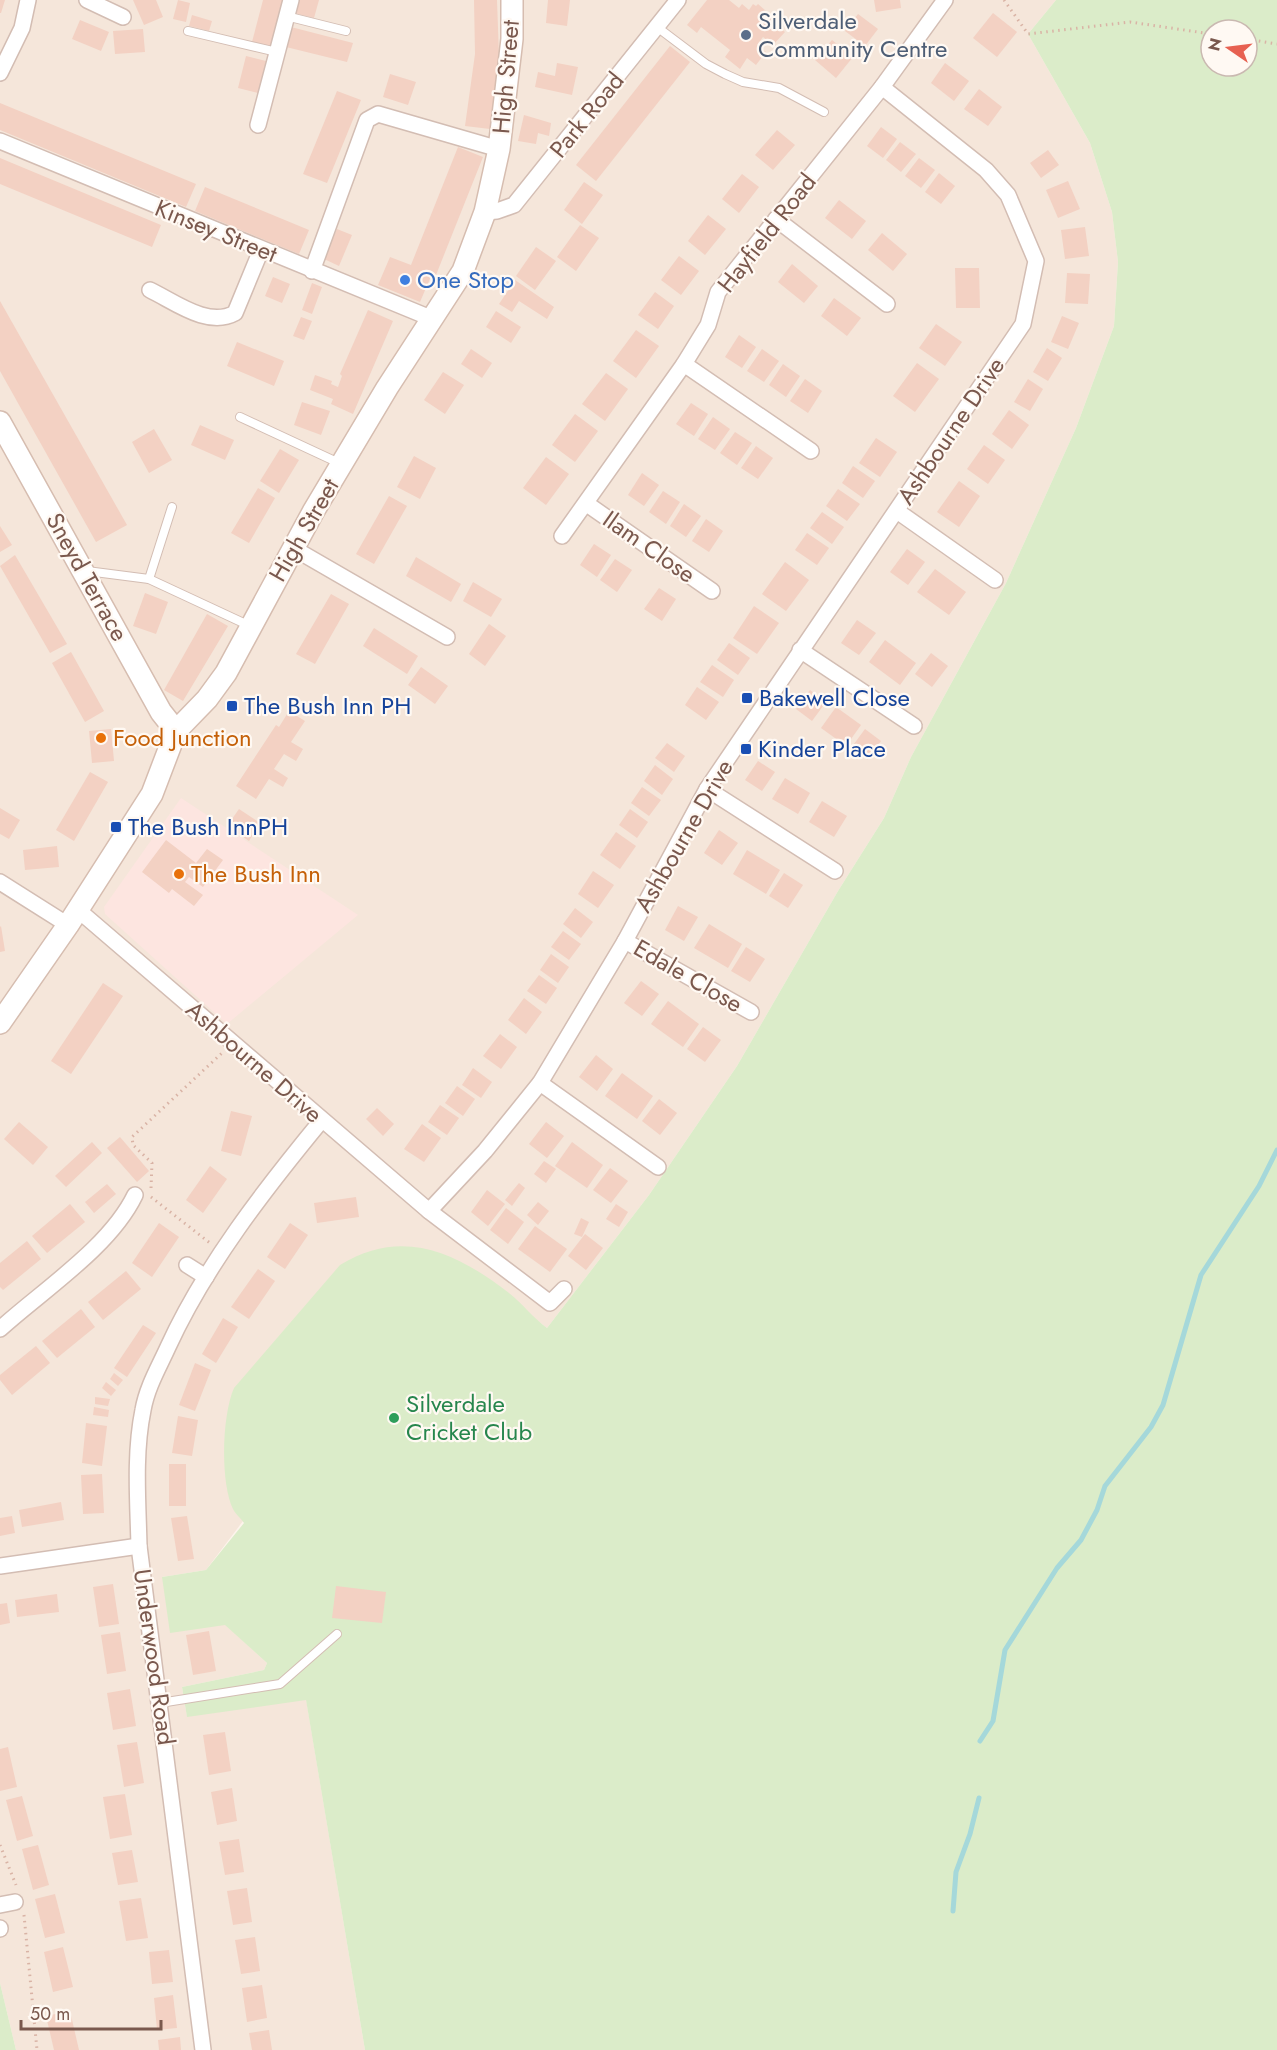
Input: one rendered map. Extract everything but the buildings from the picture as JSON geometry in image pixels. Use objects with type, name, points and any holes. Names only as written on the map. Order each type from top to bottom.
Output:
[{"type":"street","points":[[0,73],[22,28],[28,0]]},
{"type":"street","points":[[87,0],[123,17]]},
{"type":"street","points":[[258,125],[291,0]]},
{"type":"street","name":"High Street","points":[[0,1023],[152,794],[176,731],[207,699],[226,673],[292,548],[463,271],[484,212],[499,149],[512,39],[512,0]]},
{"type":"street","name":"Park Road","points":[[484,212],[497,211],[514,205],[678,0]]},
{"type":"street","name":"Hayfield Road","points":[[562,536],[587,504],[684,364],[708,325],[718,292],[882,87],[945,0]]},
{"type":"street","name":"Ashbourne Drive","points":[[0,882],[72,917],[232,1043],[321,1121],[429,1210],[485,1150],[540,1083],[625,941],[706,789],[1023,324],[1036,261],[1008,195],[986,170],[882,87]]},
{"type":"street","points":[[312,271],[367,120],[378,114],[499,149]]},
{"type":"street","name":"Kinsey Street","points":[[0,141],[432,319]]},
{"type":"street","points":[[776,219],[887,304]]},
{"type":"street","points":[[150,290],[205,317],[219,319],[228,316],[235,313],[261,250]]},
{"type":"street","points":[[684,364],[811,452]]},
{"type":"street","name":"Sneyd Terrace","points":[[0,422],[161,712],[176,731]]},
{"type":"street","name":"Ilam Close","points":[[587,504],[712,591]]},
{"type":"street","points":[[897,511],[995,580]]},
{"type":"street","points":[[292,548],[447,637]]},
{"type":"street","points":[[800,651],[914,726]]},
{"type":"street","points":[[706,789],[835,871]]},
{"type":"street","name":"Edale Close","points":[[625,941],[751,1012]]},
{"type":"street","points":[[540,1083],[658,1167]]},
{"type":"street","name":"Underwood Road","points":[[203,2050],[139,1546],[138,1471],[143,1410],[153,1379],[178,1323],[206,1277],[275,1177],[321,1121]]},
{"type":"street","points":[[2,1324],[107,1236],[125,1215],[135,1195]]},
{"type":"street","points":[[429,1210],[550,1303],[564,1289]]},
{"type":"street","points":[[187,1265],[206,1277]]},
{"type":"street","points":[[0,1566],[139,1546]]},
{"type":"lane","points":[[286,16],[346,31]]},
{"type":"lane","points":[[657,27],[706,64],[725,74],[743,82],[786,90],[824,112]]},
{"type":"lane","points":[[188,31],[277,52]]},
{"type":"lane","points":[[240,417],[342,464]]},
{"type":"lane","points":[[149,579],[172,507]]},
{"type":"lane","points":[[83,571],[149,579],[250,626]]},
{"type":"lane","points":[[160,1703],[280,1684],[337,1634]]},
{"type":"path","points":[[1004,0],[1028,34],[1130,22],[1199,32]]},
{"type":"path","points":[[1259,41],[1277,44]]},
{"type":"path","points":[[223,1253],[150,1196],[152,1163],[133,1145],[132,1137],[232,1043]]},
{"type":"path","points":[[0,1845],[31,1969],[32,2015],[37,2050]]},
{"type":"shaded area","points":[[0,0],[1056,0],[1028,34],[1090,143],[1112,212],[1118,262],[1114,326],[1076,428],[1006,583],[911,757],[884,818],[838,891],[737,1066],[649,1195],[547,1328],[538,1321],[243,1521],[206,1570],[162,1577],[225,1624],[267,1663],[264,1670],[182,1687],[187,1716],[306,1699],[365,2050],[16,2050],[0,1983]]},
{"type":"shaded area","points":[[181,798],[358,915],[227,1024],[105,914],[104,907]]},
{"type":"green space","points":[[1056,0],[1277,0],[1277,2050],[365,2050],[306,1700],[187,1717],[182,1687],[264,1670],[267,1663],[225,1625],[170,1633],[162,1577],[206,1570],[244,1523],[234,1511],[229,1497],[224,1466],[227,1414],[234,1388],[340,1265],[363,1254],[385,1248],[407,1246],[428,1249],[449,1256],[489,1278],[514,1297],[547,1328],[649,1195],[737,1066],[838,891],[884,818],[911,757],[1006,583],[1076,428],[1114,326],[1118,262],[1112,212],[1090,143],[1028,34]]},
{"type":"green space","points":[[0,1983],[16,2050],[0,2050]]},
{"type":"waterway","points":[[980,1741],[993,1721],[1005,1650],[1057,1568],[1081,1540],[1097,1510],[1105,1486],[1151,1427],[1163,1405],[1201,1275],[1259,1186],[1277,1150]]},
{"type":"waterway","points":[[953,1911],[956,1872],[970,1834],[979,1798]]},
{"type":"place","name":"Silverdale Community Centre","points":[[746,35]]},
{"type":"place","name":"One Stop","points":[[405,280]]},
{"type":"place","name":"Bakewell Close","points":[[747,698]]},
{"type":"place","name":"The Bush Inn PH","points":[[232,706]]},
{"type":"place","name":"Food Junction","points":[[101,738]]},
{"type":"place","name":"Kinder Place","points":[[746,749]]},
{"type":"place","name":"The Bush InnPH","points":[[116,827]]},
{"type":"place","name":"The Bush Inn","points":[[179,874]]},
{"type":"place","name":"Silverdale Cricket Club","points":[[394,1418]]}]
